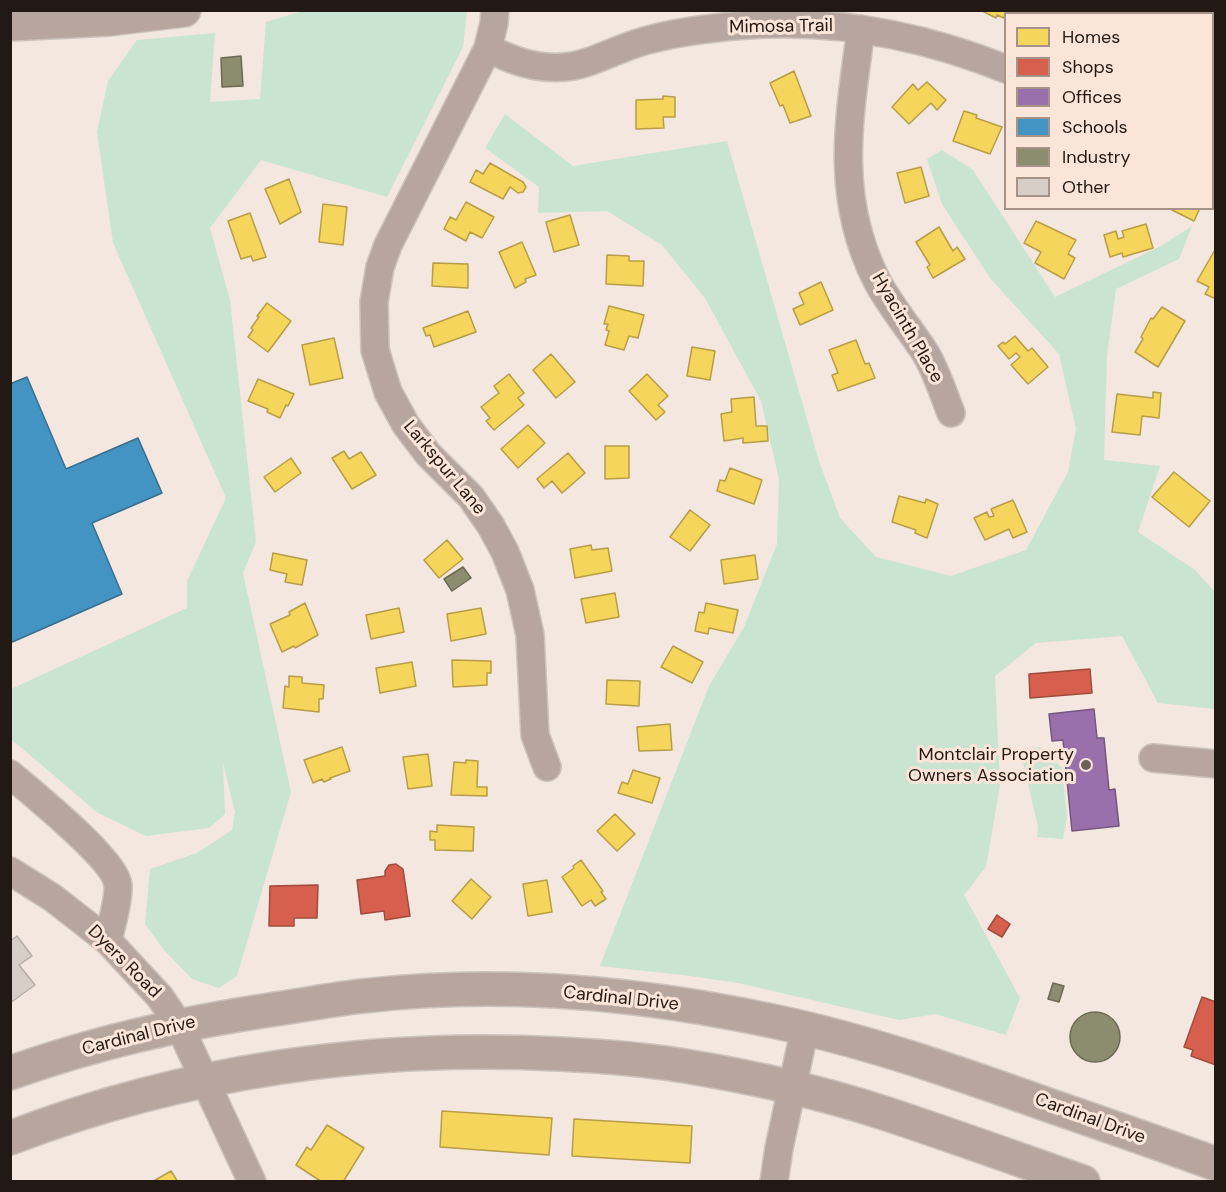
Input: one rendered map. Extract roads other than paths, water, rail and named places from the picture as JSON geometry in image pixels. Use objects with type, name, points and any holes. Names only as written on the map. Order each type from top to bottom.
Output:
[{"type":"main road","points":[[10,24],[109,19],[184,10]]},
{"type":"main road","name":"Cardinal Drive","points":[[10,1073],[46,1060],[179,1025],[364,996],[447,990],[530,990],[693,1006],[804,1028],[874,1047],[983,1082],[1215,1164]]},
{"type":"main road","points":[[10,1138],[46,1124],[124,1100],[262,1069],[365,1057],[448,1052],[518,1052],[640,1060],[685,1066],[791,1088],[882,1112],[1083,1182]]},
{"type":"street","name":"Larkspur Lane","points":[[495,10],[488,48],[388,245],[375,288],[375,350],[383,379],[405,425],[428,454],[471,497],[505,552],[520,590],[530,635],[535,735],[547,766]]},
{"type":"street","name":"Mimosa Trail","points":[[488,48],[508,59],[531,66],[554,68],[587,62],[647,40],[705,30],[764,24],[812,24],[861,29],[919,40],[973,56],[1004,69]]},
{"type":"street","name":"Hyacinth Place","points":[[861,29],[848,133],[847,171],[859,238],[877,280],[938,376],[951,413]]},
{"type":"street","points":[[1153,758],[1215,764]]},
{"type":"street","points":[[10,774],[87,842],[114,874],[118,886],[108,941]]},
{"type":"street","name":"Dyers Road","points":[[10,871],[53,898],[108,941],[160,997],[179,1025],[252,1182]]},
{"type":"street","points":[[774,1182],[804,1028]]},
{"type":"place","name":"Montclair Property Owners Association","points":[[1086,765]]}]
